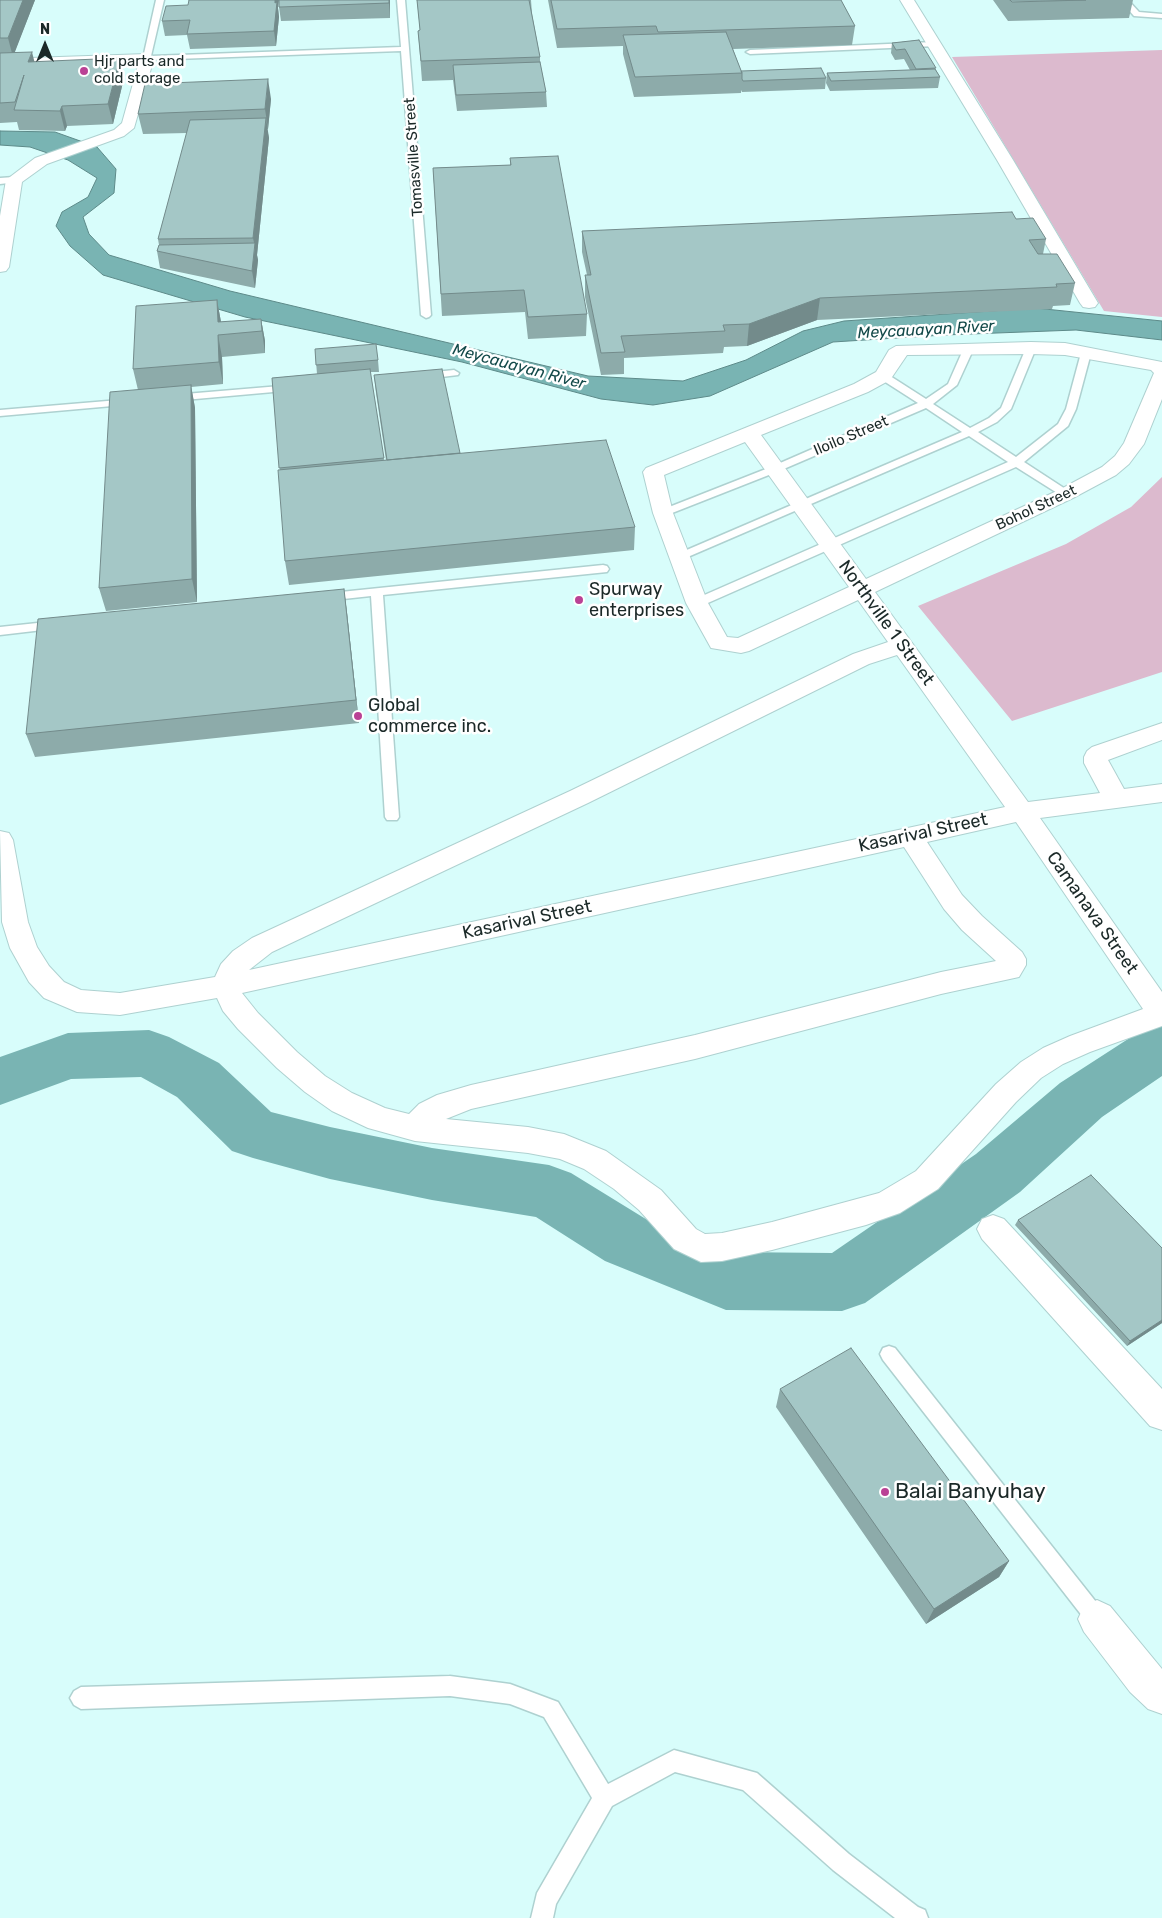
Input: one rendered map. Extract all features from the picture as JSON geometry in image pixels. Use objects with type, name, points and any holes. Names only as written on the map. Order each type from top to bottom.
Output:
[{"type":"street","points":[[907,0],[1089,303]]},
{"type":"street","points":[[0,63],[147,58],[129,125],[119,133],[41,161],[7,181],[0,267]]},
{"type":"street","points":[[697,603],[663,513],[653,472],[854,392],[883,376],[890,368],[896,354],[903,350],[1065,349],[1160,371]]},
{"type":"street","name":"Bohol Street","points":[[697,603],[719,643],[741,646],[1066,494],[1109,471],[1122,460],[1134,444],[1160,371]]},
{"type":"street","name":"Northville 1 Street","points":[[749,433],[1022,812]]},
{"type":"street","points":[[902,645],[861,659],[579,797],[271,941],[243,958],[231,972],[225,986],[233,1003],[248,1022],[315,1084],[342,1102],[378,1119],[415,1128],[518,1139],[564,1147],[595,1160],[625,1180],[650,1200],[685,1239],[701,1248],[722,1247],[866,1211],[896,1199],[927,1180],[1006,1093],[1031,1070],[1053,1056],[1080,1044],[1162,1014]]},
{"type":"street","points":[[1116,798],[1096,763],[1096,757],[1101,753],[1162,731]]},
{"type":"street","name":"Kasarival Street","points":[[0,840],[7,923],[39,974],[54,990],[77,1001],[120,1004],[225,986],[1022,812],[1162,793]]},
{"type":"street","name":"Camanava Street","points":[[1022,812],[1162,1014]]},
{"type":"street","points":[[415,1128],[430,1113],[447,1104],[471,1097],[695,1047],[941,984],[1008,969],[1012,965],[1012,959],[972,923],[953,902],[910,836]]},
{"type":"street","points":[[993,1229],[1162,1414]]},
{"type":"street","points":[[1097,1619],[1144,1678],[1162,1694]]},
{"type":"lane","points":[[160,0],[147,58],[405,49]]},
{"type":"lane","name":"Tomasville Street","points":[[401,0],[426,315]]},
{"type":"lane","points":[[1124,0],[1137,14],[1162,16]]},
{"type":"lane","points":[[750,52],[934,44]]},
{"type":"lane","points":[[679,557],[970,432],[993,420],[1006,409],[1031,348]]},
{"type":"lane","name":"Iloilo Street","points":[[663,513],[775,469],[926,404],[952,385],[968,350]]},
{"type":"lane","points":[[697,603],[1017,462],[1063,426],[1071,409],[1086,353]]},
{"type":"lane","points":[[414,377],[454,373]]},
{"type":"lane","points":[[883,376],[1066,494]]},
{"type":"lane","points":[[158,399],[306,386]]},
{"type":"lane","points":[[0,413],[138,401]]},
{"type":"lane","points":[[317,598],[603,569]]},
{"type":"lane","points":[[377,592],[392,816]]},
{"type":"lane","points":[[0,631],[70,624]]},
{"type":"lane","points":[[889,1354],[1097,1619]]},
{"type":"lane","points":[[80,1698],[450,1686],[510,1694],[551,1708],[604,1798]]},
{"type":"lane","points":[[542,1918],[544,1901],[604,1798],[674,1762],[749,1781],[841,1862],[911,1916],[917,1918]]},
{"type":"shaded area","points":[[1162,50],[1162,317],[1104,311],[952,57]]},
{"type":"shaded area","points":[[1162,477],[1162,672],[1012,721],[918,606],[1066,544],[1131,507]]},
{"type":"water","name":"Meycauayan River","points":[[0,131],[55,132],[97,147],[116,169],[114,193],[83,217],[89,234],[109,255],[230,291],[588,376],[683,381],[746,360],[803,331],[844,321],[1035,308],[1162,321],[1162,340],[1076,330],[944,335],[833,342],[710,396],[653,405],[601,399],[462,362],[245,317],[103,275],[70,246],[56,226],[62,212],[88,197],[97,178],[68,160],[30,147],[0,145]]},
{"type":"building","points":[[0,0],[23,0],[8,38],[0,38]]},
{"type":"building","points":[[189,0],[275,0],[275,3],[277,2],[274,31],[187,34],[190,20],[162,21],[166,6],[188,5]]},
{"type":"building","points":[[279,0],[389,0],[389,3],[279,7]]},
{"type":"building","points":[[417,0],[529,0],[540,57],[421,61]]},
{"type":"building","points":[[551,0],[841,0],[855,26],[658,32],[656,26],[557,29]]},
{"type":"building","points":[[1010,0],[1086,0],[1012,2]]},
{"type":"building","points":[[726,32],[742,73],[635,77],[623,35]]},
{"type":"building","points":[[919,40],[936,68],[916,69],[905,49],[896,50],[892,43]]},
{"type":"building","points":[[32,52],[28,62],[120,58],[108,104],[62,106],[60,111],[14,110],[24,75],[15,102],[0,103],[0,53]]},
{"type":"building","points":[[540,62],[546,92],[456,95],[453,65]]},
{"type":"building","points":[[821,68],[826,78],[743,81],[741,71]]},
{"type":"building","points":[[935,69],[940,77],[831,81],[827,73]]},
{"type":"building","points":[[268,79],[265,109],[138,114],[145,84]]},
{"type":"building","points":[[266,118],[253,238],[158,239],[190,120]]},
{"type":"building","points":[[558,156],[587,314],[528,317],[524,290],[441,294],[433,168],[511,165],[510,158]]},
{"type":"building","points":[[1012,212],[1016,219],[1033,218],[1046,239],[1029,240],[1038,254],[1057,254],[1075,283],[1056,284],[1057,287],[820,298],[749,324],[723,325],[725,331],[621,336],[625,352],[601,353],[585,275],[591,275],[582,231]]},
{"type":"building","points":[[255,243],[252,271],[157,251],[159,245]]},
{"type":"building","points":[[217,300],[218,322],[261,319],[262,331],[218,335],[219,362],[133,369],[136,306]]},
{"type":"building","points":[[376,344],[378,360],[316,365],[315,349]]},
{"type":"building","points":[[370,369],[384,458],[279,468],[272,378]]},
{"type":"building","points":[[442,369],[460,453],[387,460],[374,375]]},
{"type":"building","points":[[191,385],[192,579],[99,588],[110,392]]},
{"type":"building","points":[[606,440],[635,527],[285,561],[278,470]]},
{"type":"building","points":[[344,589],[356,700],[26,734],[38,619]]},
{"type":"building","points":[[1091,1175],[1162,1248],[1162,1320],[1130,1341],[1018,1220]]},
{"type":"building","name":"Balai Banyuhay","points":[[851,1348],[1009,1561],[934,1609],[780,1389]]},
{"type":"waterway","points":[[0,1081],[68,1056],[149,1053],[198,1080],[253,1133],[330,1153],[432,1174],[549,1192],[627,1241],[726,1281],[842,1282],[998,1173],[1081,1100],[1162,1046]]},
{"type":"place","name":"Hjr parts and cold storage","points":[[84,71]]},
{"type":"place","name":"Spurway enterprises","points":[[579,600]]},
{"type":"place","name":"Global commerce inc.","points":[[358,716]]},
{"type":"place","name":"Balai Banyuhay","points":[[885,1492]]}]
